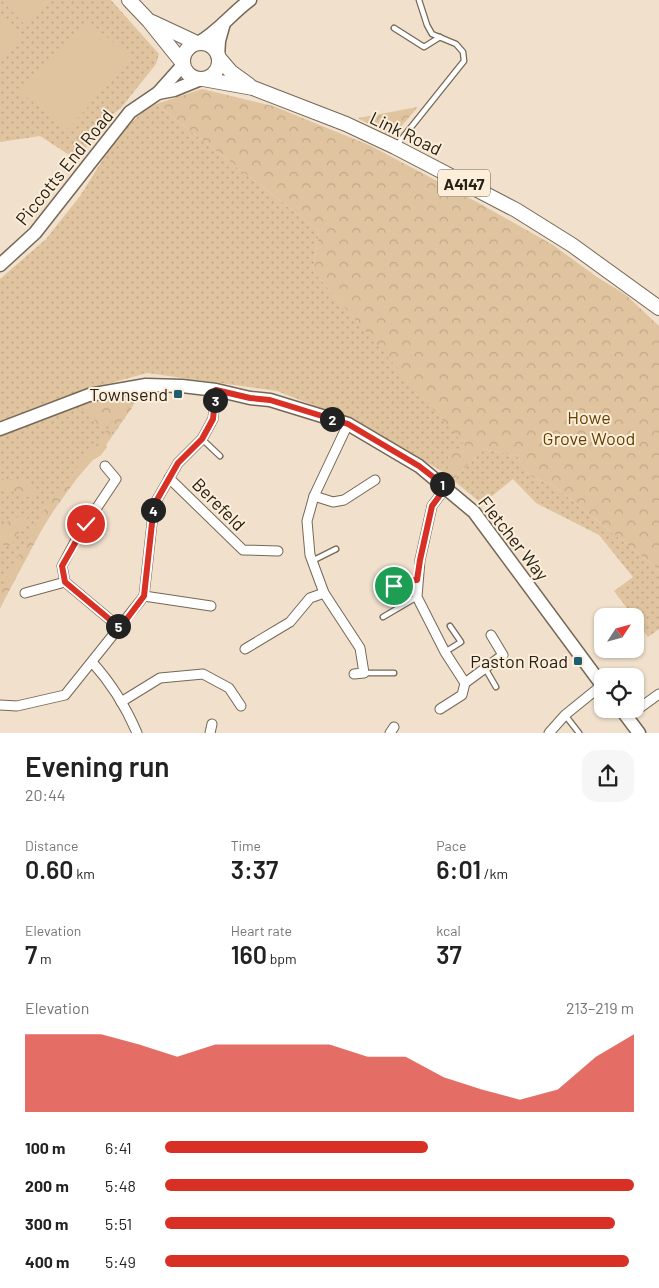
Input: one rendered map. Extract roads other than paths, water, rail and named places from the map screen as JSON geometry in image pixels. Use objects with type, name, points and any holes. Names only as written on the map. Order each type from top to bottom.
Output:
[{"type":"main road","name":"Link Road","points":[[129,0],[149,21],[183,64],[187,74],[196,79],[254,88],[346,124],[395,147],[516,210],[572,245],[659,308]]},
{"type":"main road","name":"Link Road","points":[[149,21],[198,43],[211,46],[231,72],[254,88]]},
{"type":"main road","points":[[183,64],[186,50],[198,43]]},
{"type":"main road","points":[[202,79],[210,77],[215,72],[218,65],[218,57]]},
{"type":"street","points":[[198,43],[224,23],[243,2]]},
{"type":"street","points":[[218,57],[224,23]]},
{"type":"street","name":"Piccotts End Road","points":[[0,265],[36,233],[130,112],[158,93],[183,64]]},
{"type":"street","name":"Piccotts End Road","points":[[158,93],[174,90],[202,79]]},
{"type":"street","name":"Fletcher Way","points":[[0,429],[89,395],[146,385],[182,386],[216,390],[250,398],[270,400],[348,424],[419,466],[474,512],[594,674]]},
{"type":"street","points":[[0,705],[17,706],[65,695],[144,596],[154,505],[178,463],[202,439],[213,419],[216,390]]},
{"type":"street","points":[[348,424],[314,496],[307,521],[310,555],[324,593],[360,648],[364,673],[354,674]]},
{"type":"street","points":[[105,466],[116,478],[78,536],[62,566],[65,582],[120,628]]},
{"type":"street","name":"Berefeld","points":[[169,478],[243,550],[278,550]]},
{"type":"street","points":[[314,496],[333,502],[344,500],[375,480]]},
{"type":"street","points":[[446,487],[432,506],[420,560],[417,597],[445,652],[465,683]]},
{"type":"street","points":[[25,593],[65,582]]},
{"type":"street","points":[[245,649],[290,622],[310,598],[324,593]]},
{"type":"street","points":[[144,596],[211,606]]},
{"type":"street","points":[[440,710],[462,695],[465,683],[503,655],[492,635]]},
{"type":"street","points":[[92,662],[121,702],[137,733]]},
{"type":"street","points":[[121,702],[160,678],[203,674],[229,688],[242,706]]},
{"type":"street","points":[[549,733],[565,715],[594,691]]},
{"type":"street","points":[[644,702],[659,694]]},
{"type":"street","points":[[628,718],[638,733]]},
{"type":"lane","points":[[395,147],[464,62],[463,52],[459,48],[449,40],[436,37],[430,31],[420,0]]},
{"type":"lane","points":[[394,28],[424,47],[440,37]]},
{"type":"lane","points":[[202,439],[220,456]]},
{"type":"lane","points":[[312,561],[336,549]]},
{"type":"lane","points":[[394,586],[404,581],[417,580]]},
{"type":"lane","points":[[383,617],[417,597]]},
{"type":"lane","points":[[445,652],[461,642],[450,626]]},
{"type":"lane","points":[[485,668],[496,687]]},
{"type":"lane","points":[[364,673],[394,673]]},
{"type":"lane","points":[[565,715],[579,733]]},
{"type":"place","name":"Townsend","points":[[178,394]]},
{"type":"place","name":"Paston Road","points":[[578,661]]},
{"type":"park label","name":"Howe Grove Wood","points":[[589,427]]}]
